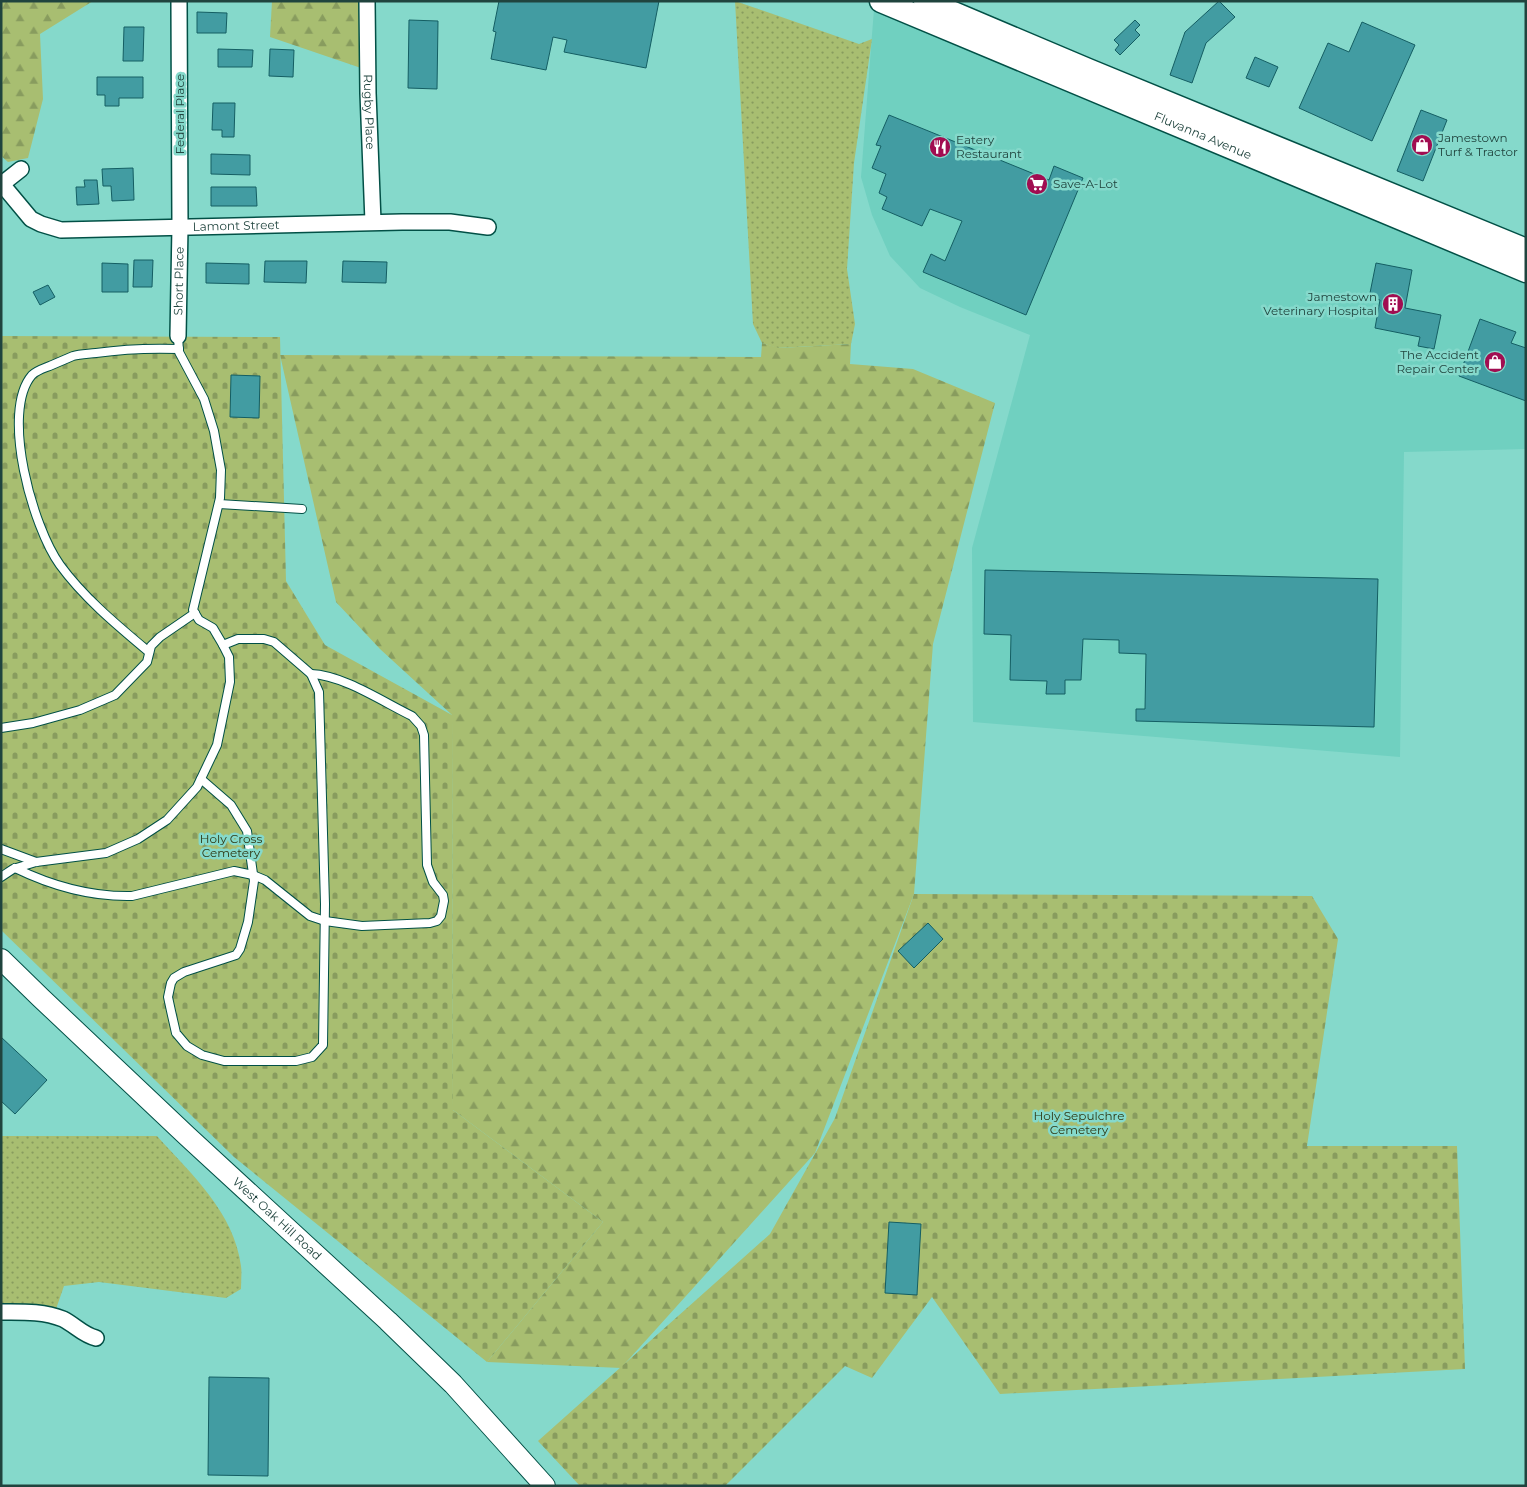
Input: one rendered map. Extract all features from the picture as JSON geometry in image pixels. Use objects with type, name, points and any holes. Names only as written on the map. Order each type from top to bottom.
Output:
[{"type":"main road","name":"Fluvanna Avenue","points":[[881,1],[1526,271]]},
{"type":"main road","name":"Fluvanna Avenue","points":[[925,1],[1526,250]]},
{"type":"main road","name":"West Oak Hill Road","points":[[1,959],[187,1136],[453,1384],[545,1486]]},
{"type":"street","name":"Federal Place","points":[[179,1],[180,227]]},
{"type":"street","name":"Rugby Place","points":[[367,1],[373,222]]},
{"type":"street","points":[[1,184],[21,169]]},
{"type":"street","name":"Lamont Street","points":[[1,184],[32,219],[61,230],[373,222],[450,222],[488,227]]},
{"type":"street","name":"Short Place","points":[[178,343],[180,227]]},
{"type":"street","points":[[1,1312],[32,1312],[50,1315],[63,1319],[87,1335],[96,1338]]},
{"type":"lane","points":[[1,877],[15,868],[36,862],[106,853],[138,839],[167,820],[198,787],[217,745],[230,682],[229,657],[213,628],[199,620],[193,610],[219,504],[221,470],[214,431],[204,399],[178,343],[74,356],[42,369],[32,375],[24,386],[18,403],[15,427],[25,484],[42,532],[59,564],[87,595],[150,652]]},
{"type":"lane","points":[[219,504],[302,508]]},
{"type":"lane","points":[[1,728],[33,723],[80,710],[116,695],[147,662],[151,646],[160,637],[195,613]]},
{"type":"lane","points":[[201,779],[231,805],[247,831],[254,881],[248,922],[240,949],[236,955],[184,972],[174,978],[171,983],[168,997],[176,1033],[187,1046],[202,1055],[224,1061],[296,1060],[312,1057],[323,1045],[325,921],[320,692],[311,674],[274,642],[264,639],[238,639],[223,644]]},
{"type":"lane","points":[[15,868],[37,879],[63,887],[93,894],[116,896],[132,896],[226,872],[234,872],[253,875],[265,880],[298,908],[310,916],[325,921],[362,926],[430,923],[437,921],[441,916],[444,901],[443,895],[433,882],[427,865],[424,736],[420,726],[412,716],[338,679],[322,674],[311,674]]},
{"type":"lane","points":[[1,849],[36,862]]},
{"type":"shaded area","points":[[874,9],[1526,281],[1526,449],[1404,452],[1400,757],[973,722],[972,548],[1030,335],[960,307],[920,288],[890,256],[872,215],[861,177]]},
{"type":"green space","points":[[1,1],[93,1],[40,34],[43,99],[28,158],[8,162],[1,156]]},
{"type":"green space","points":[[272,1],[360,1],[361,68],[270,37]]},
{"type":"green space","points":[[735,1],[859,44],[872,39],[854,163],[847,269],[855,324],[851,344],[777,348],[762,343],[753,324]]},
{"type":"green space","name":"Holy Cross Cemetery","points":[[1,336],[280,337],[286,581],[325,645],[452,715],[453,1110],[603,1222],[487,1362],[234,1157],[1,930]]},
{"type":"green space","points":[[762,343],[779,348],[851,344],[850,364],[913,369],[995,403],[933,644],[914,894],[815,1153],[621,1368],[487,1362],[603,1222],[453,1110],[452,715],[380,649],[336,602],[280,355],[761,357]]},
{"type":"green space","name":"Holy Sepulchre Cemetery","points":[[914,894],[1312,896],[1338,939],[1307,1146],[1457,1146],[1465,1369],[1000,1394],[932,1297],[872,1378],[845,1366],[725,1486],[580,1486],[538,1441],[770,1234],[835,1118]]},
{"type":"green space","points":[[1,1136],[157,1136],[209,1195],[230,1228],[237,1246],[241,1266],[241,1289],[226,1298],[99,1282],[64,1286],[56,1309],[33,1304],[1,1304]]},
{"type":"building","points":[[499,1],[659,1],[646,68],[564,52],[567,40],[553,37],[546,70],[491,59],[496,32],[493,31]]},
{"type":"building","points":[[1219,1],[1235,17],[1206,43],[1192,83],[1170,75],[1185,32]]},
{"type":"building","points":[[197,12],[227,13],[226,33],[197,33]]},
{"type":"building","points":[[409,20],[438,21],[437,89],[408,88]]},
{"type":"building","points":[[1135,20],[1140,25],[1135,30],[1140,35],[1120,55],[1115,50],[1119,45],[1114,40]]},
{"type":"building","points":[[1362,22],[1415,45],[1372,141],[1299,108],[1328,43],[1349,52]]},
{"type":"building","points":[[124,27],[144,27],[143,61],[123,61]]},
{"type":"building","points":[[218,49],[253,50],[252,67],[218,67]]},
{"type":"building","points":[[270,49],[294,50],[293,77],[269,76]]},
{"type":"building","points":[[1255,57],[1278,67],[1269,87],[1246,78]]},
{"type":"building","points":[[97,77],[143,77],[143,98],[119,98],[119,106],[105,106],[105,95],[97,95]]},
{"type":"building","points":[[213,103],[235,103],[234,137],[222,137],[222,130],[212,130]]},
{"type":"building","name":"Jamestown Turf & Tractor","points":[[1421,110],[1447,120],[1423,181],[1397,171]]},
{"type":"building","points":[[889,115],[1049,180],[1054,166],[1083,178],[1026,315],[923,272],[931,254],[945,261],[962,221],[930,209],[922,226],[882,209],[887,197],[879,193],[886,174],[872,168],[881,146],[876,145]]},
{"type":"building","points":[[211,154],[250,155],[250,175],[211,174]]},
{"type":"building","points":[[133,168],[134,200],[112,201],[111,186],[103,186],[102,169]]},
{"type":"building","points":[[84,180],[97,180],[99,204],[77,205],[76,187],[85,187]]},
{"type":"building","points":[[211,187],[256,187],[257,206],[211,206]]},
{"type":"building","points":[[134,260],[153,260],[152,287],[133,287]]},
{"type":"building","points":[[265,261],[307,261],[306,283],[264,282]]},
{"type":"building","points":[[343,261],[387,262],[386,283],[342,282]]},
{"type":"building","points":[[102,263],[128,264],[128,292],[102,292]]},
{"type":"building","points":[[206,263],[249,264],[249,284],[206,283]]},
{"type":"building","name":"Jamestown Veterinary Hospital","points":[[1376,263],[1412,270],[1405,308],[1441,315],[1434,349],[1418,346],[1420,337],[1375,328],[1380,300],[1369,298]]},
{"type":"building","points":[[48,285],[55,297],[40,305],[33,292]]},
{"type":"building","name":"The Accident Repair Center","points":[[1480,319],[1516,332],[1511,343],[1526,348],[1526,401],[1459,376]]},
{"type":"building","points":[[231,375],[260,376],[259,418],[230,417]]},
{"type":"building","points":[[985,570],[1378,579],[1374,727],[1136,721],[1136,709],[1145,709],[1146,654],[1119,653],[1119,640],[1083,639],[1081,680],[1065,680],[1065,694],[1046,694],[1047,681],[1010,680],[1011,635],[984,634]]},
{"type":"building","points":[[928,923],[943,939],[914,968],[898,951]]},
{"type":"building","points":[[1,1037],[47,1080],[15,1114],[1,1101]]},
{"type":"building","points":[[889,1222],[921,1224],[917,1295],[885,1293]]},
{"type":"building","points":[[209,1377],[269,1378],[268,1476],[208,1475]]},
{"type":"place","name":"Jamestown Turf & Tractor","points":[[1422,145]]},
{"type":"place","name":"Eatery Restaurant","points":[[940,147]]},
{"type":"place","name":"Save-A-Lot","points":[[1037,184]]},
{"type":"place","name":"Jamestown Veterinary Hospital","points":[[1393,304]]},
{"type":"place","name":"The Accident Repair Center","points":[[1495,362]]}]
